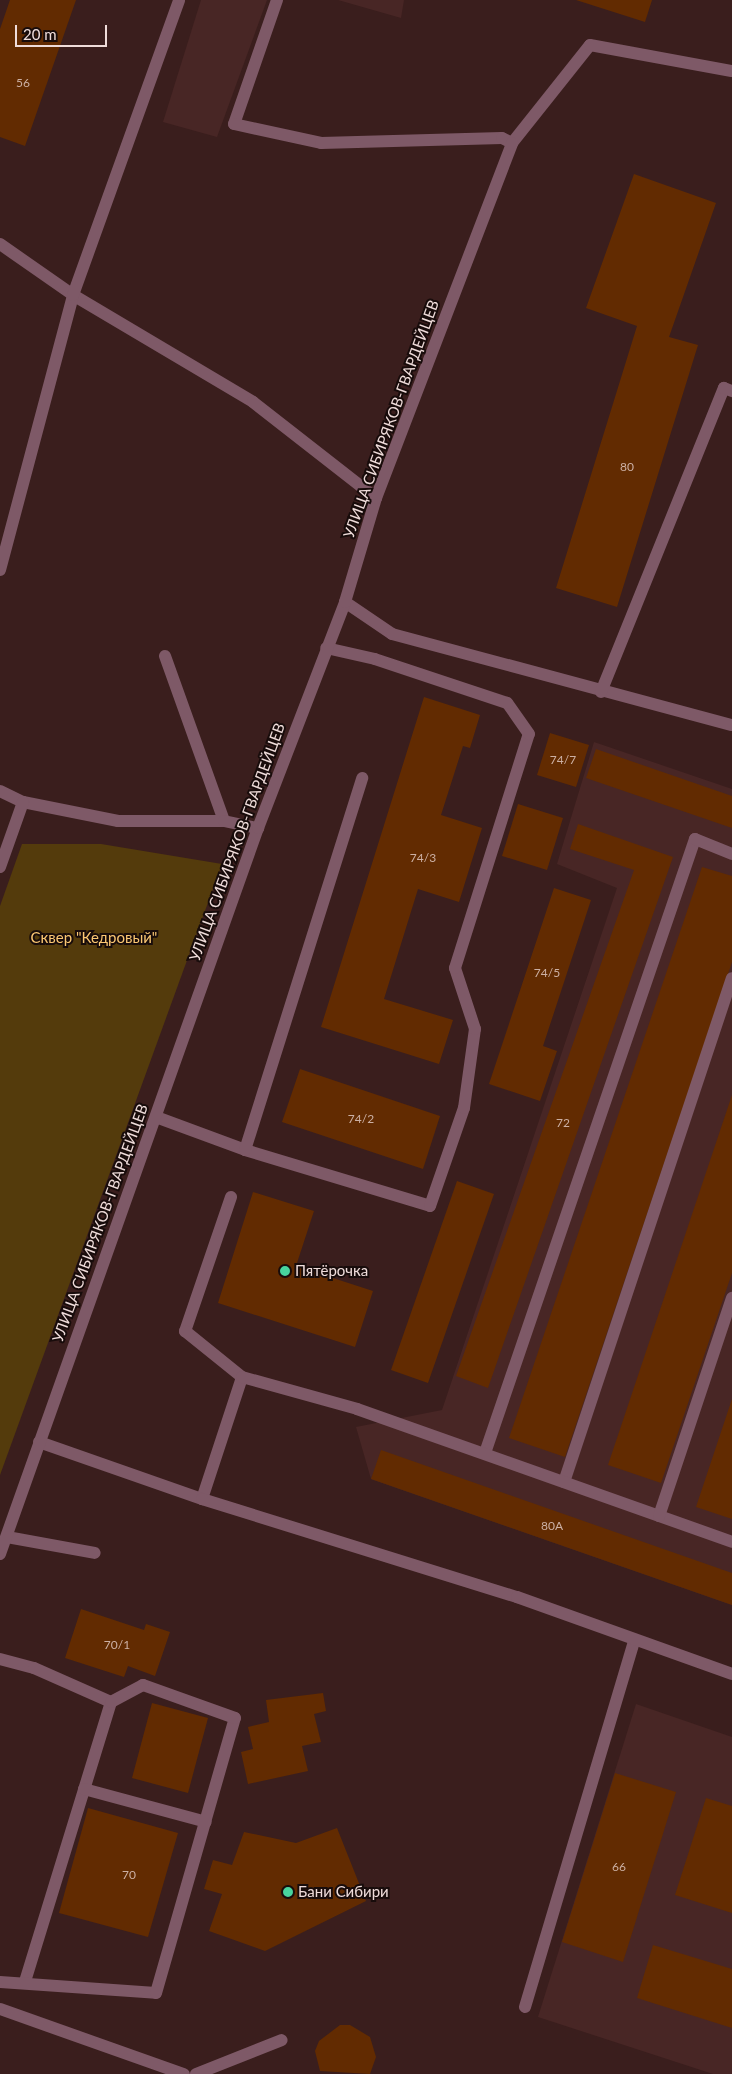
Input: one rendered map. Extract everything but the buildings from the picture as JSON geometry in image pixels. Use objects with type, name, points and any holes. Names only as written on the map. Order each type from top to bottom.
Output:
[{"type":"street","points":[[0,570],[73,295],[179,0]]},
{"type":"street","points":[[277,0],[234,124],[320,143],[502,138],[512,143]]},
{"type":"street","name":"УЛИЦА СИБИРЯКОВ-ГВАРДЕЙЦЕВ","points":[[0,1554],[258,828],[345,602],[376,498],[512,143],[590,45],[732,71]]},
{"type":"street","points":[[0,244],[73,295],[253,402],[376,498]]},
{"type":"street","points":[[601,692],[724,388],[732,391]]},
{"type":"street","points":[[345,602],[392,634],[601,692],[732,725]]},
{"type":"street","points":[[156,1116],[245,1150],[430,1206],[464,1108],[475,1029],[455,968],[529,734],[507,704],[375,659],[326,648]]},
{"type":"street","points":[[165,656],[224,821]]},
{"type":"street","points":[[245,1150],[362,778]]},
{"type":"street","points":[[0,791],[23,802],[118,821],[224,821],[258,828]]},
{"type":"street","points":[[0,867],[23,802]]},
{"type":"street","points":[[485,1453],[695,839],[732,854]]},
{"type":"street","points":[[564,1482],[732,978]]},
{"type":"street","points":[[231,1197],[185,1331],[242,1377],[357,1409],[732,1542]]},
{"type":"street","points":[[659,1516],[732,1298]]},
{"type":"street","points":[[202,1499],[242,1377]]},
{"type":"street","points":[[39,1442],[202,1499],[517,1597],[634,1641],[732,1674]]},
{"type":"street","points":[[7,1537],[95,1553]]},
{"type":"street","points":[[525,2007],[634,1641]]},
{"type":"street","points":[[0,1659],[34,1668],[110,1702]]},
{"type":"street","points":[[0,1982],[25,1982],[156,1993],[235,1718],[143,1685],[110,1702],[25,1982]]},
{"type":"street","points":[[84,1789],[206,1822]]},
{"type":"street","points":[[0,2009],[184,2074]]},
{"type":"street","points":[[196,2074],[282,2040]]},
{"type":"shaded area","points":[[201,0],[267,0],[217,137],[163,122]]},
{"type":"shaded area","points":[[338,0],[404,0],[401,18]]},
{"type":"shaded area","points":[[594,742],[732,789],[732,1605],[371,1479],[356,1427],[442,1410],[617,888],[557,864]]},
{"type":"shaded area","points":[[636,1704],[732,1737],[732,2074],[713,2074],[538,2017]]},
{"type":"green space","name":"Сквер \"Кедровый\"","points":[[22,844],[101,844],[222,864],[0,1475],[0,906]]},
{"type":"place","name":"Пятёрочка","points":[[285,1271]]},
{"type":"place","name":"Бани Сибири","points":[[288,1892]]}]
